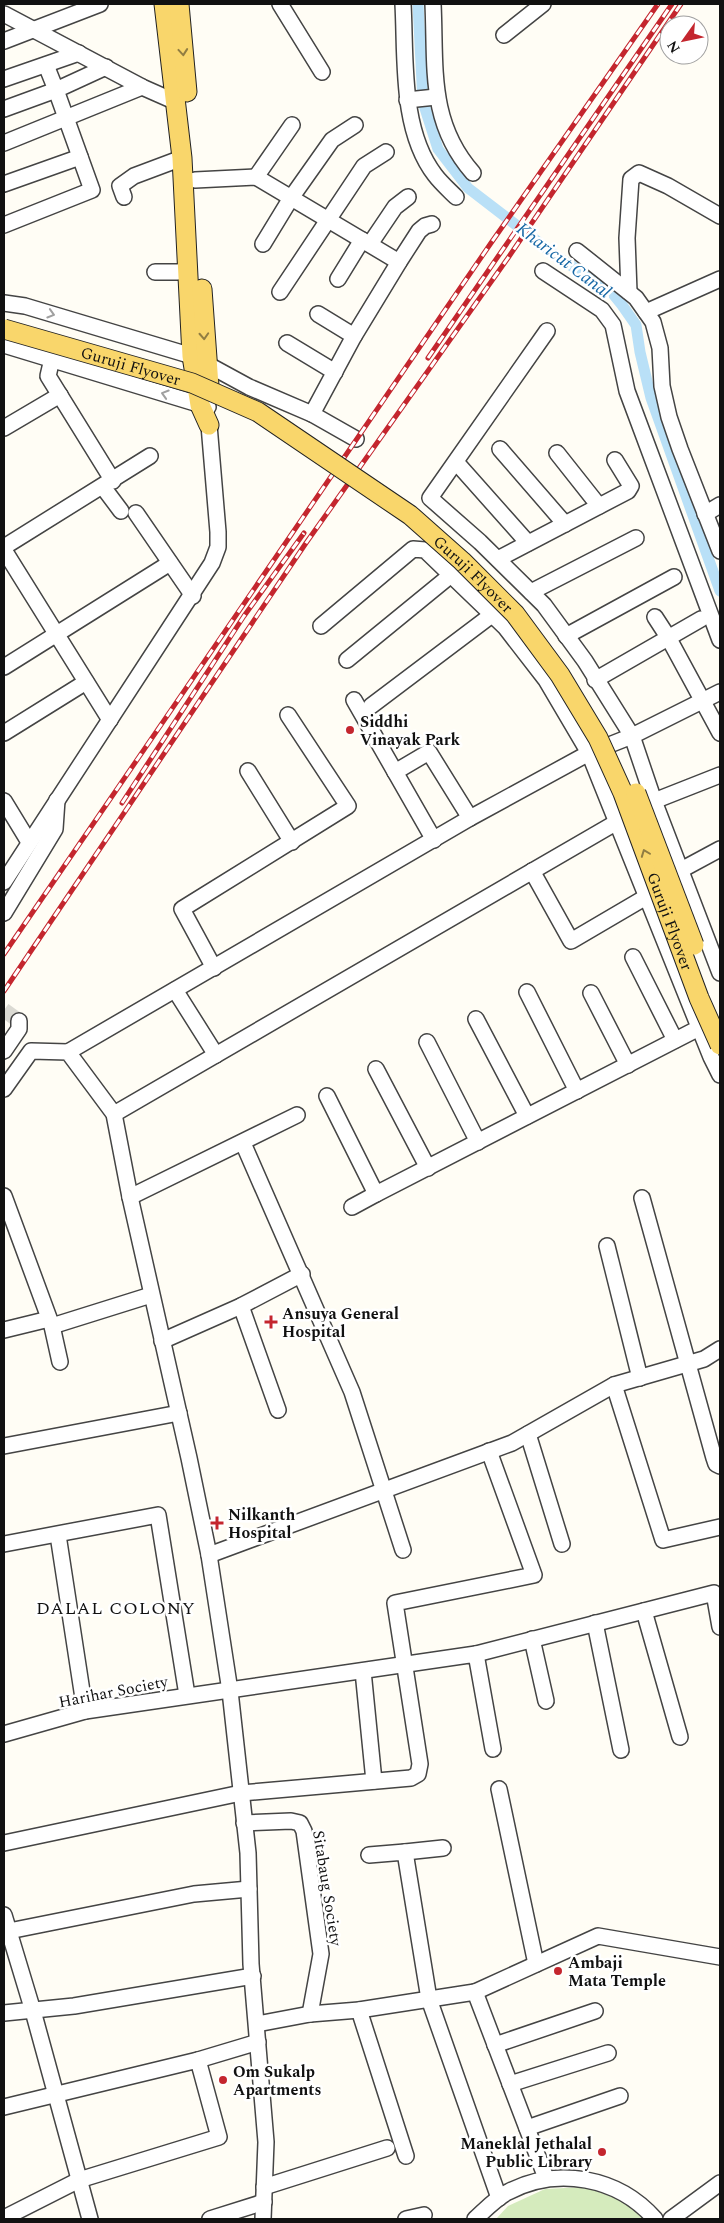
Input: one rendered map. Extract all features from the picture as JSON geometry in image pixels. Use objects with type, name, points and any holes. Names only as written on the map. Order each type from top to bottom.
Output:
[{"type":"main road","points":[[164,4],[182,158],[187,269],[207,413]]},
{"type":"main road","points":[[179,4],[196,180],[199,360]]},
{"type":"main road","name":"Guruji Flyover","points":[[4,316],[196,372],[264,400],[418,505],[471,552],[524,606],[571,668],[609,732],[658,848],[720,1014]]},
{"type":"main road","name":"Guruji Flyover","points":[[4,329],[192,384],[258,412],[410,515],[462,561],[515,614],[560,675],[598,738],[623,793],[699,998],[720,1045]]},
{"type":"street","points":[[4,41],[100,4]]},
{"type":"street","points":[[280,4],[322,72]]},
{"type":"street","points":[[403,4],[409,100],[414,135],[434,174],[456,197]]},
{"type":"street","points":[[433,4],[435,97],[450,140],[460,158],[474,173]]},
{"type":"street","points":[[504,35],[543,4]]},
{"type":"street","points":[[4,14],[142,87],[176,102]]},
{"type":"street","points":[[4,79],[79,53]]},
{"type":"street","points":[[4,225],[92,190],[46,65]]},
{"type":"street","points":[[4,109],[56,90],[106,67]]},
{"type":"street","points":[[4,143],[142,87]]},
{"type":"street","points":[[409,100],[435,97]]},
{"type":"street","points":[[256,177],[292,125]]},
{"type":"street","points":[[263,244],[291,198],[332,140],[355,125]]},
{"type":"street","points":[[280,292],[364,166],[386,152]]},
{"type":"street","points":[[4,184],[80,157]]},
{"type":"street","points":[[124,197],[120,186],[134,176],[182,158]]},
{"type":"street","points":[[629,292],[627,238],[631,178],[639,173],[668,186],[720,216]]},
{"type":"street","points":[[196,180],[256,177],[399,262]]},
{"type":"street","points":[[338,278],[395,207],[408,197]]},
{"type":"street","points":[[312,414],[354,336],[399,262],[419,231],[425,226],[432,224]]},
{"type":"street","points":[[577,251],[636,298],[653,322],[660,348],[662,386],[669,417],[720,551]]},
{"type":"street","points":[[155,272],[178,272],[187,269]]},
{"type":"street","points":[[543,271],[602,310],[613,325],[627,391],[720,640]]},
{"type":"street","points":[[646,312],[720,279]]},
{"type":"street","points":[[4,303],[25,306],[199,360],[249,386],[312,414],[356,439]]},
{"type":"street","points":[[318,314],[354,336]]},
{"type":"street","points":[[548,331],[430,498],[498,559],[544,605],[584,661],[632,736],[654,801],[717,957],[720,973]]},
{"type":"street","points":[[287,343],[335,372]]},
{"type":"street","points":[[4,344],[207,413],[218,532],[218,547],[212,564],[193,596],[57,799],[4,882]]},
{"type":"street","points":[[52,359],[48,376],[60,395],[121,511]]},
{"type":"street","points":[[4,428],[60,395]]},
{"type":"street","points":[[500,449],[565,524]]},
{"type":"street","points":[[556,453],[599,506]]},
{"type":"street","points":[[110,720],[4,549],[150,456]]},
{"type":"street","points":[[498,559],[628,491],[631,486],[615,460]]},
{"type":"street","points":[[456,462],[528,543]]},
{"type":"street","points":[[705,514],[720,506]]},
{"type":"street","points":[[136,513],[193,596]]},
{"type":"street","points":[[531,592],[636,538]]},
{"type":"street","points":[[321,626],[413,549],[425,550],[493,614],[546,680],[589,753],[699,1028],[720,1075]]},
{"type":"street","points":[[4,667],[170,563]]},
{"type":"street","points":[[347,660],[451,575]]},
{"type":"street","points":[[566,636],[674,577]]},
{"type":"street","points":[[371,706],[493,614]]},
{"type":"street","points":[[655,617],[720,733]]},
{"type":"street","points":[[595,680],[701,619]]},
{"type":"street","points":[[4,732],[86,682]]},
{"type":"street","points":[[4,1089],[31,1051],[68,1052],[470,818],[589,753],[632,736],[720,692]]},
{"type":"street","points":[[354,700],[434,840]]},
{"type":"street","points":[[214,968],[182,909],[348,806],[288,715]]},
{"type":"street","points":[[394,772],[429,752],[470,818]]},
{"type":"street","points":[[248,771],[292,842]]},
{"type":"street","points":[[654,801],[720,775]]},
{"type":"street","points":[[4,913],[55,829],[57,799]]},
{"type":"street","points":[[4,801],[29,842]]},
{"type":"street","points":[[114,1114],[617,822]]},
{"type":"street","points":[[681,870],[720,849]]},
{"type":"street","points":[[532,871],[571,940],[646,897]]},
{"type":"street","points":[[633,957],[675,1040]]},
{"type":"street","points":[[175,990],[216,1055]]},
{"type":"street","points":[[527,992],[577,1090]]},
{"type":"street","points":[[591,993],[628,1065]]},
{"type":"street","points":[[476,1019],[527,1116]]},
{"type":"street","points":[[4,1051],[19,1029],[19,1021]]},
{"type":"street","points":[[352,1207],[699,1028]]},
{"type":"street","points":[[427,1042],[478,1142]]},
{"type":"street","points":[[68,1052],[114,1114],[151,1296],[179,1413],[209,1555],[230,1691],[248,1853],[253,1976],[266,2142],[263,2219]]},
{"type":"street","points":[[376,1069],[428,1168]]},
{"type":"street","points":[[327,1096],[376,1194]]},
{"type":"street","points":[[130,1197],[297,1115]]},
{"type":"street","points":[[243,1143],[302,1274],[352,1392],[385,1489],[403,1550]]},
{"type":"street","points":[[4,1196],[50,1322],[60,1362]]},
{"type":"street","points":[[642,1198],[662,1277],[689,1364],[714,1458],[716,1464],[720,1466]]},
{"type":"street","points":[[607,1246],[640,1378]]},
{"type":"street","points":[[162,1341],[241,1306],[302,1274]]},
{"type":"street","points":[[4,1330],[50,1322],[151,1296]]},
{"type":"street","points":[[241,1306],[278,1410]]},
{"type":"street","points":[[209,1555],[512,1443],[614,1385],[704,1360],[720,1349]]},
{"type":"street","points":[[614,1385],[663,1540],[720,1527]]},
{"type":"street","points":[[4,1446],[179,1413]]},
{"type":"street","points":[[528,1434],[562,1544]]},
{"type":"street","points":[[4,1842],[241,1793],[411,1778],[418,1774],[420,1764],[395,1603],[534,1575],[489,1451]]},
{"type":"street","points":[[4,1544],[158,1515],[187,1695]]},
{"type":"street","points":[[58,1535],[85,1711]]},
{"type":"street","name":"Harihar Society","points":[[5,1729],[85,1711],[476,1654],[714,1593],[720,1627]]},
{"type":"street","points":[[644,1611],[680,1737]]},
{"type":"street","points":[[595,1623],[621,1750]]},
{"type":"street","points":[[532,1640],[546,1701]]},
{"type":"street","points":[[476,1654],[493,1749]]},
{"type":"street","points":[[363,1671],[374,1781]]},
{"type":"street","points":[[499,1789],[536,1964]]},
{"type":"street","name":"Sitabaug Society","points":[[244,1823],[291,1821],[300,1824],[304,1831],[321,1954],[310,2014]]},
{"type":"street","points":[[369,1855],[443,1848]]},
{"type":"street","points":[[405,1852],[429,1999],[499,2198]]},
{"type":"street","points":[[9,1930],[194,1894],[249,1888]]},
{"type":"street","points":[[4,1915],[33,2011],[90,2219]]},
{"type":"street","points":[[257,2024],[310,2014],[359,2010],[475,1992],[598,1936],[720,1957]]},
{"type":"street","points":[[4,2013],[33,2011],[253,1976]]},
{"type":"street","points":[[475,1992],[546,2178]]},
{"type":"street","points":[[359,2010],[406,2156]]},
{"type":"street","points":[[495,2045],[595,2011]]},
{"type":"street","points":[[4,2107],[56,2096],[198,2060],[258,2042]]},
{"type":"street","points":[[510,2084],[608,2053]]},
{"type":"street","points":[[4,2218],[79,2180],[219,2137],[198,2060]]},
{"type":"street","points":[[526,2128],[620,2096]]},
{"type":"street","points":[[210,2219],[264,2194],[387,2148]]},
{"type":"street","points":[[475,2219],[499,2198],[522,2185],[546,2178],[577,2177],[623,2192],[646,2209],[655,2219]]},
{"type":"street","points":[[671,2219],[720,2184]]},
{"type":"street","points":[[406,2219],[424,2215]]},
{"type":"green space","points":[[585,2187],[623,2201],[644,2219],[496,2219],[508,2206],[545,2189]]},
{"type":"waterway","name":"Kharicut Canal","points":[[418,4],[423,102],[438,149],[468,188],[559,258],[609,289],[636,325],[640,352],[651,398],[720,591]]},
{"type":"tunnel","points":[[4,1010],[19,1021]]},
{"type":"railway","points":[[4,954],[491,243],[658,4]]},
{"type":"railway","points":[[428,358],[672,4]]},
{"type":"railway","points":[[4,991],[306,543],[508,258],[681,4]]},
{"type":"railway","points":[[122,803],[244,616],[304,533]]},
{"type":"place","name":"Siddhi Vinayak Park","points":[[350,730]]},
{"type":"place","name":"Ansuya General Hospital","points":[[271,1322]]},
{"type":"place","name":"Nilkanth Hospital","points":[[217,1523]]},
{"type":"place","name":"Ambaji Mata Temple","points":[[558,1971]]},
{"type":"place","name":"Om Sukalp Apartments","points":[[223,2080]]},
{"type":"place","name":"Maneklal Jethalal Public Library","points":[[602,2152]]},
{"type":"district","name":"DALAL COLONY","points":[[116,1608]]}]
